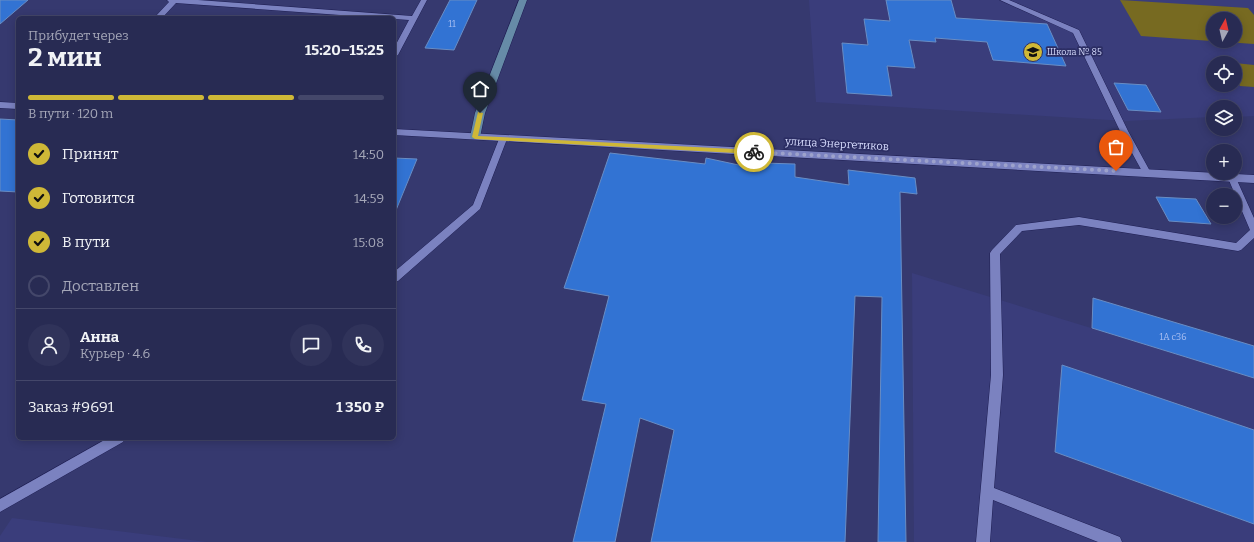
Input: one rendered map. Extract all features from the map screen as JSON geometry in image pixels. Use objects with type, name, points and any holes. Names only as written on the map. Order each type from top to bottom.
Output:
[{"type":"street","points":[[475,137],[480,113],[523,0]]},
{"type":"street","points":[[0,104],[16,106]]},
{"type":"street","name":"улица Энергетиков","points":[[396,132],[1206,176]]},
{"type":"street","name":"улица Энергетиков","points":[[1242,178],[1254,179]]},
{"type":"lane","points":[[170,0],[388,16]]},
{"type":"lane","points":[[160,16],[175,0]]},
{"type":"lane","points":[[396,51],[424,0]]},
{"type":"lane","points":[[1004,0],[1076,32],[1124,131],[1147,173]]},
{"type":"lane","points":[[396,17],[414,18]]},
{"type":"lane","points":[[396,276],[477,208],[503,139]]},
{"type":"lane","points":[[1233,180],[1254,229]]},
{"type":"lane","points":[[983,542],[997,375],[995,253],[1019,228],[1079,220],[1238,247],[1254,232]]},
{"type":"lane","points":[[0,506],[116,440]]},
{"type":"lane","points":[[988,492],[1115,542]]},
{"type":"shaded area","name":"Школа № 85","points":[[809,0],[1254,0],[1254,116],[1242,117],[1242,100],[1206,100],[1206,117],[1126,121],[816,102]]},
{"type":"shaded area","points":[[1120,0],[1248,8],[1254,15],[1254,44],[1242,43],[1242,12],[1206,12],[1206,41],[1141,36]]},
{"type":"shaded area","points":[[1242,64],[1254,65],[1254,87],[1242,86]]},
{"type":"shaded area","points":[[912,273],[1254,378],[1254,542],[914,542]]},
{"type":"shaded area","points":[[12,518],[207,542],[0,542],[0,536]]},
{"type":"building","points":[[0,0],[28,0],[0,24]]},
{"type":"building","points":[[450,0],[477,0],[454,50],[425,48]]},
{"type":"building","points":[[886,0],[951,0],[956,18],[1047,24],[1066,66],[993,60],[987,42],[935,38],[936,42],[909,40],[915,68],[887,66],[892,96],[847,93],[842,43],[868,45],[864,19],[890,21]]},
{"type":"building","points":[[1114,83],[1146,85],[1161,112],[1128,110]]},
{"type":"building","points":[[0,119],[16,120],[16,192],[0,191]]},
{"type":"building","points":[[610,153],[705,164],[706,158],[762,170],[763,163],[795,164],[795,177],[849,185],[848,170],[915,178],[917,194],[900,192],[906,542],[878,542],[882,297],[855,296],[845,542],[651,542],[674,430],[640,418],[615,542],[573,542],[606,404],[582,400],[609,296],[564,288]]},
{"type":"building","points":[[396,158],[417,159],[396,210]]},
{"type":"building","points":[[1156,197],[1196,199],[1206,216],[1206,224],[1169,221]]},
{"type":"building","points":[[1093,298],[1254,346],[1254,378],[1092,328]]},
{"type":"building","points":[[1062,365],[1254,430],[1254,524],[1055,452]]},
{"type":"way so far","points":[[754,152],[1116,171]]},
{"type":"place","name":"Школа № 85","points":[[1033,52]]},
{"type":"route","points":[[480,113],[475,137],[754,152]]}]
